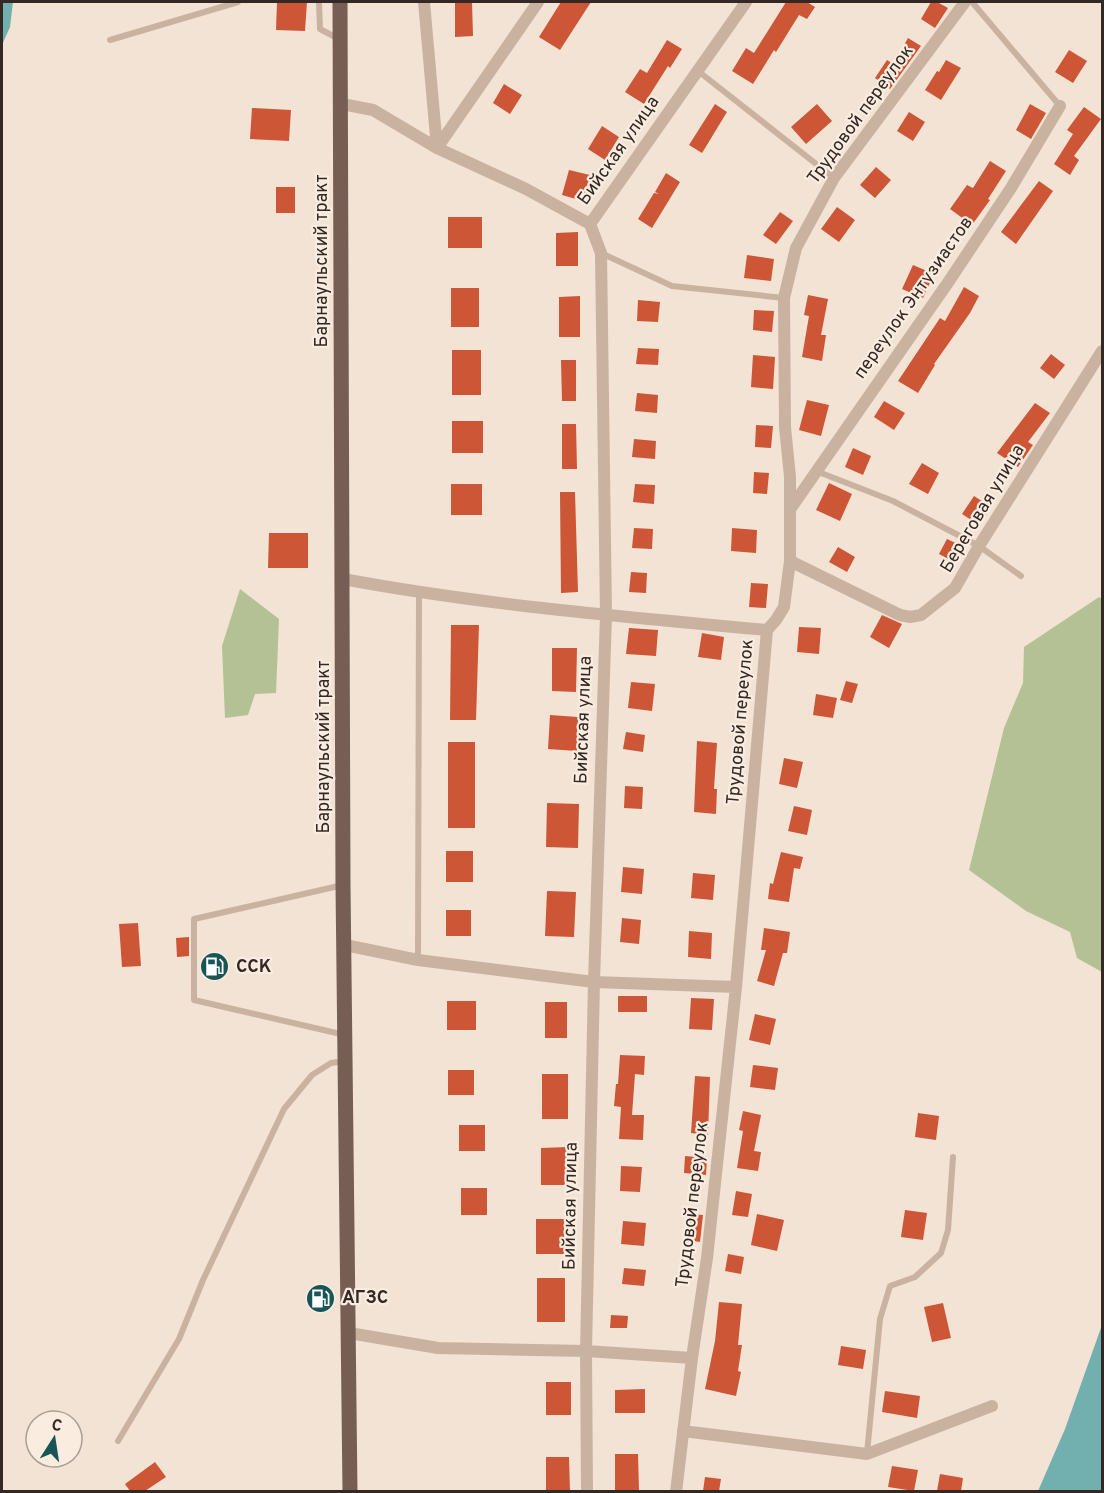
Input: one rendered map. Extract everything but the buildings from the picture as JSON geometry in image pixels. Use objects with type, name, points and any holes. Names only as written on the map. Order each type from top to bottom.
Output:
[{"type":"main road","name":"Барнаульский тракт","points":[[340,2],[343,885],[347,1061],[350,1491]]},
{"type":"street","points":[[424,2],[437,148]]},
{"type":"street","points":[[437,148],[538,2]]},
{"type":"street","name":"Бийская улица","points":[[587,1491],[586,1351],[594,982],[606,615],[601,252],[590,224],[746,2]]},
{"type":"street","name":"Трудовой переулок","points":[[676,1491],[707,1258],[736,987],[767,630],[784,607],[790,561],[791,508],[785,427],[784,298],[796,248],[834,178],[965,2]]},
{"type":"street","points":[[342,104],[372,110],[437,148],[526,189],[590,224]]},
{"type":"street","name":"переулок Энтузиастов","points":[[791,508],[947,284],[1011,188],[1060,106]]},
{"type":"street","name":"Береговая улица","points":[[790,561],[900,615],[910,617],[921,615],[955,588],[1102,351]]},
{"type":"street","points":[[343,579],[418,593],[606,615],[767,630]]},
{"type":"street","points":[[345,945],[418,960],[594,982],[736,987]]},
{"type":"street","points":[[349,1333],[438,1348],[586,1351],[692,1358]]},
{"type":"street","points":[[683,1431],[867,1454],[992,1406]]},
{"type":"lane","points":[[110,40],[238,2]]},
{"type":"lane","points":[[319,2],[320,29],[341,40]]},
{"type":"lane","points":[[972,2],[1060,106]]},
{"type":"lane","points":[[698,71],[834,178]]},
{"type":"lane","points":[[601,252],[672,286],[784,298]]},
{"type":"lane","points":[[815,471],[893,501],[979,546],[1021,576]]},
{"type":"lane","points":[[418,593],[418,960]]},
{"type":"lane","points":[[343,885],[194,919],[194,1000],[346,1035]]},
{"type":"lane","points":[[118,1441],[179,1339],[203,1280],[284,1109],[312,1076],[331,1063],[347,1061]]},
{"type":"lane","points":[[867,1454],[880,1319],[890,1286],[915,1277],[941,1253],[948,1230],[953,1157]]},
{"type":"green space","points":[[240,589],[279,619],[276,693],[255,694],[248,715],[225,718],[222,646]]},
{"type":"green space","points":[[1099,597],[1102,599],[1102,972],[1077,958],[1070,932],[1026,911],[969,870],[1004,728],[1023,683],[1024,647]]},
{"type":"water","points":[[2,2],[13,2],[10,27],[2,45]]},
{"type":"water","points":[[1102,1325],[1102,1491],[1038,1491],[1065,1429]]},
{"type":"place","name":"ССК","points":[[215,967]]},
{"type":"place","name":"АГЗС","points":[[321,1298]]}]
